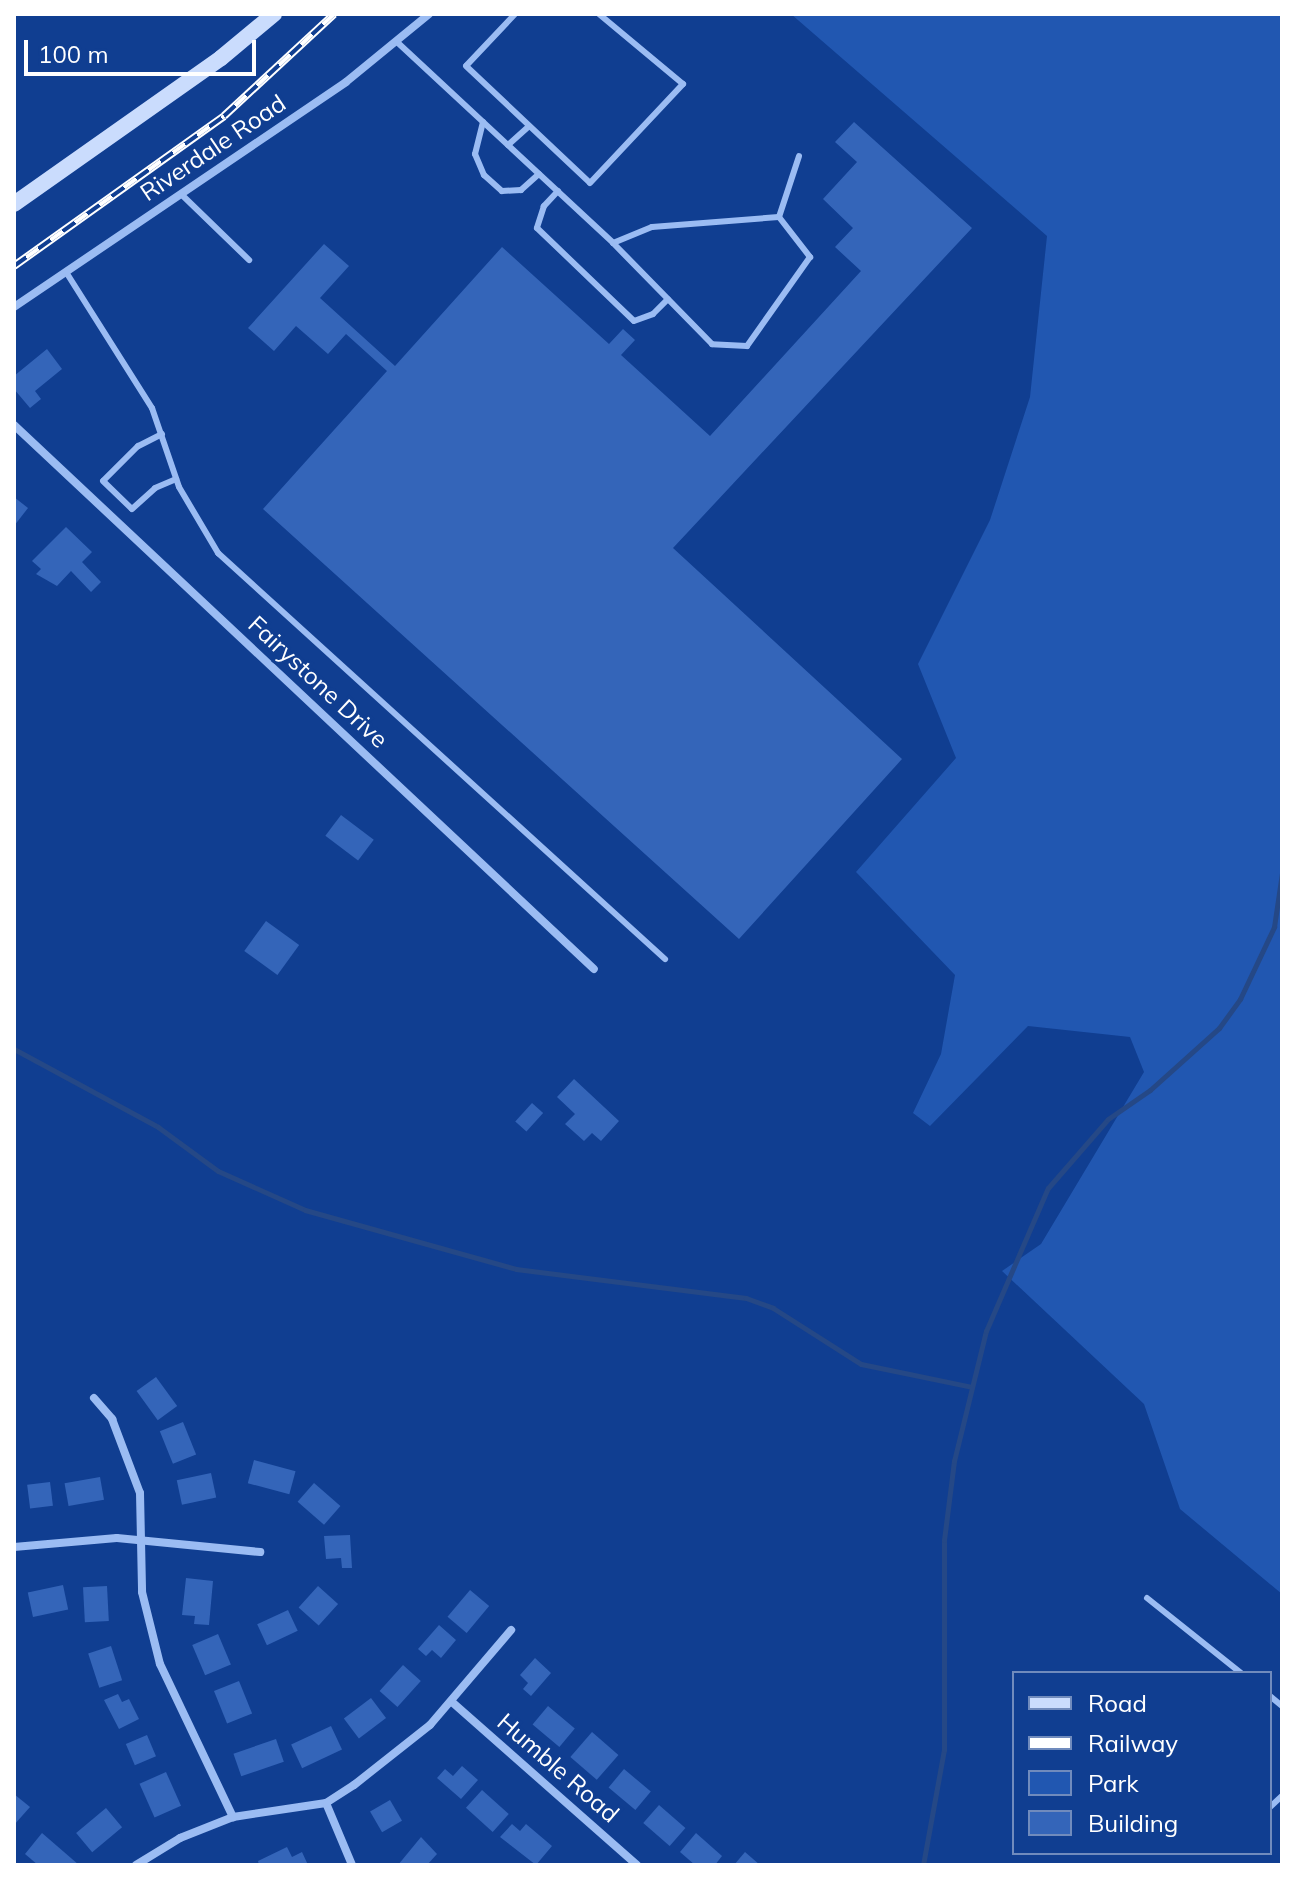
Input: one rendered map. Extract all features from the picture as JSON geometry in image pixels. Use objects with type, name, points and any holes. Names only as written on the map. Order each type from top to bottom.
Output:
[{"type":"main road","points":[[14,204],[221,58],[274,14]]},
{"type":"street","name":"Riverdale Road","points":[[14,307],[397,42],[429,14]]},
{"type":"street","name":"Fairystone Drive","points":[[14,425],[594,969]]},
{"type":"street","points":[[94,1398],[112,1419],[132,1465],[145,1539],[142,1592],[160,1664],[233,1817]]},
{"type":"street","points":[[14,1547],[145,1539],[260,1552]]},
{"type":"street","points":[[136,1865],[180,1838],[233,1817],[326,1803],[387,1764],[452,1702],[511,1630]]},
{"type":"street","name":"Humble Road","points":[[452,1702],[637,1865]]},
{"type":"street","points":[[326,1803],[352,1865]]},
{"type":"lane","points":[[515,14],[466,66],[590,183],[683,84],[599,14]]},
{"type":"lane","points":[[397,42],[613,243],[712,344],[747,346],[787,294],[810,257],[779,217]]},
{"type":"lane","points":[[483,122],[475,154],[484,175],[502,191],[521,190],[539,174]]},
{"type":"lane","points":[[508,145],[528,127]]},
{"type":"lane","points":[[779,217],[799,156]]},
{"type":"lane","points":[[558,191],[544,206],[537,228],[634,321],[653,314],[668,299]]},
{"type":"lane","points":[[181,194],[249,260]]},
{"type":"lane","points":[[613,243],[652,227],[779,217]]},
{"type":"lane","points":[[66,272],[152,408],[176,479],[218,553],[665,959]]},
{"type":"lane","points":[[162,434],[138,446],[103,481],[132,509],[155,488],[176,479]]},
{"type":"lane","points":[[1147,1598],[1238,1671]]},
{"type":"green space","points":[[791,14],[1282,14],[1282,1594],[1180,1509],[1144,1404],[1002,1271],[1041,1244],[1144,1072],[1130,1037],[1028,1026],[930,1126],[913,1113],[941,1054],[955,975],[856,872],[956,758],[918,664],[990,520],[1030,397],[1047,236]]},
{"type":"building","points":[[854,122],[972,228],[673,548],[902,759],[739,939],[263,509],[387,371],[346,334],[328,354],[296,326],[274,351],[248,328],[324,244],[349,266],[320,298],[395,366],[502,247],[609,344],[623,329],[635,340],[621,355],[710,436],[861,271],[835,247],[853,228],[823,199],[857,162],[835,142]]},
{"type":"building","points":[[47,349],[62,369],[35,391],[41,399],[30,408],[14,389],[14,376]]},
{"type":"building","points":[[14,497],[28,508],[14,526]]},
{"type":"building","points":[[66,527],[92,552],[82,562],[101,582],[91,592],[71,571],[57,586],[36,574],[41,569],[32,561]]},
{"type":"building","points":[[341,815],[374,840],[358,860],[325,836]]},
{"type":"building","points":[[266,921],[299,945],[277,975],[244,951]]},
{"type":"building","points":[[574,1079],[619,1121],[601,1141],[592,1133],[584,1141],[565,1124],[575,1114],[557,1097]]},
{"type":"building","points":[[532,1103],[543,1113],[526,1132],[515,1122]]},
{"type":"building","points":[[156,1377],[177,1406],[158,1420],[137,1391]]},
{"type":"building","points":[[183,1422],[196,1454],[173,1464],[160,1431]]},
{"type":"building","points":[[254,1460],[296,1471],[289,1494],[248,1483]]},
{"type":"building","points":[[211,1473],[216,1497],[182,1505],[177,1480]]},
{"type":"building","points":[[100,1477],[104,1500],[69,1506],[65,1483]]},
{"type":"building","points":[[50,1482],[53,1506],[30,1509],[27,1485]]},
{"type":"building","points":[[314,1483],[340,1506],[324,1525],[298,1502]]},
{"type":"building","points":[[350,1535],[352,1568],[342,1568],[341,1558],[326,1559],[324,1536]]},
{"type":"building","points":[[186,1578],[213,1581],[209,1625],[194,1624],[195,1616],[182,1615]]},
{"type":"building","points":[[63,1585],[68,1609],[33,1617],[28,1592]]},
{"type":"building","points":[[107,1586],[109,1621],[85,1622],[83,1587]]},
{"type":"building","points":[[318,1586],[338,1604],[319,1626],[299,1608]]},
{"type":"building","points":[[470,1590],[489,1606],[467,1633],[448,1617]]},
{"type":"building","points":[[288,1610],[298,1631],[267,1645],[257,1624]]},
{"type":"building","points":[[439,1625],[456,1640],[441,1658],[432,1650],[426,1656],[418,1649]]},
{"type":"building","points":[[218,1634],[231,1664],[205,1675],[192,1645]]},
{"type":"building","points":[[111,1646],[122,1680],[99,1688],[88,1653]]},
{"type":"building","points":[[535,1658],[551,1673],[531,1696],[523,1689],[528,1683],[520,1675]]},
{"type":"building","points":[[403,1665],[421,1681],[397,1707],[380,1691]]},
{"type":"building","points":[[239,1681],[252,1713],[227,1724],[214,1691]]},
{"type":"building","points":[[118,1694],[122,1702],[129,1699],[139,1719],[119,1729],[104,1700]]},
{"type":"building","points":[[371,1698],[386,1718],[359,1738],[344,1718]]},
{"type":"building","points":[[548,1706],[575,1728],[559,1747],[533,1724]]},
{"type":"building","points":[[331,1726],[342,1750],[302,1768],[291,1745]]},
{"type":"building","points":[[592,1732],[618,1755],[597,1780],[570,1757]]},
{"type":"building","points":[[147,1735],[156,1756],[135,1765],[126,1744]]},
{"type":"building","points":[[276,1739],[284,1762],[241,1776],[233,1754]]},
{"type":"building","points":[[462,1766],[478,1780],[461,1799],[437,1778],[445,1769],[453,1776]]},
{"type":"building","points":[[624,1769],[651,1791],[635,1810],[609,1787]]},
{"type":"building","points":[[166,1772],[181,1806],[155,1818],[140,1784]]},
{"type":"building","points":[[482,1790],[509,1814],[493,1832],[466,1808]]},
{"type":"building","points":[[14,1794],[30,1807],[14,1825]]},
{"type":"building","points":[[390,1800],[402,1821],[382,1832],[370,1812]]},
{"type":"building","points":[[659,1805],[685,1828],[670,1846],[643,1823]]},
{"type":"building","points":[[106,1808],[122,1827],[92,1852],[76,1833]]},
{"type":"building","points":[[512,1824],[520,1831],[526,1824],[552,1846],[536,1865],[500,1837]]},
{"type":"building","points":[[42,1833],[79,1865],[38,1865],[25,1854]]},
{"type":"building","points":[[696,1833],[722,1856],[715,1865],[695,1865],[680,1852]]},
{"type":"building","points":[[421,1837],[437,1854],[427,1865],[398,1865]]},
{"type":"building","points":[[287,1847],[292,1857],[302,1852],[308,1865],[259,1865],[258,1861]]},
{"type":"building","points":[[745,1852],[760,1865],[734,1865]]},
{"type":"waterway","points":[[923,1865],[944,1750],[944,1540],[954,1461],[986,1331],[1048,1188],[1108,1119],[1150,1090],[1219,1028],[1240,999],[1274,927],[1282,873]]},
{"type":"waterway","points":[[14,1049],[158,1127],[218,1171],[305,1210],[516,1269],[746,1298],[773,1308],[861,1364],[972,1387]]},
{"type":"railway","points":[[14,266],[224,116],[334,14]]}]
